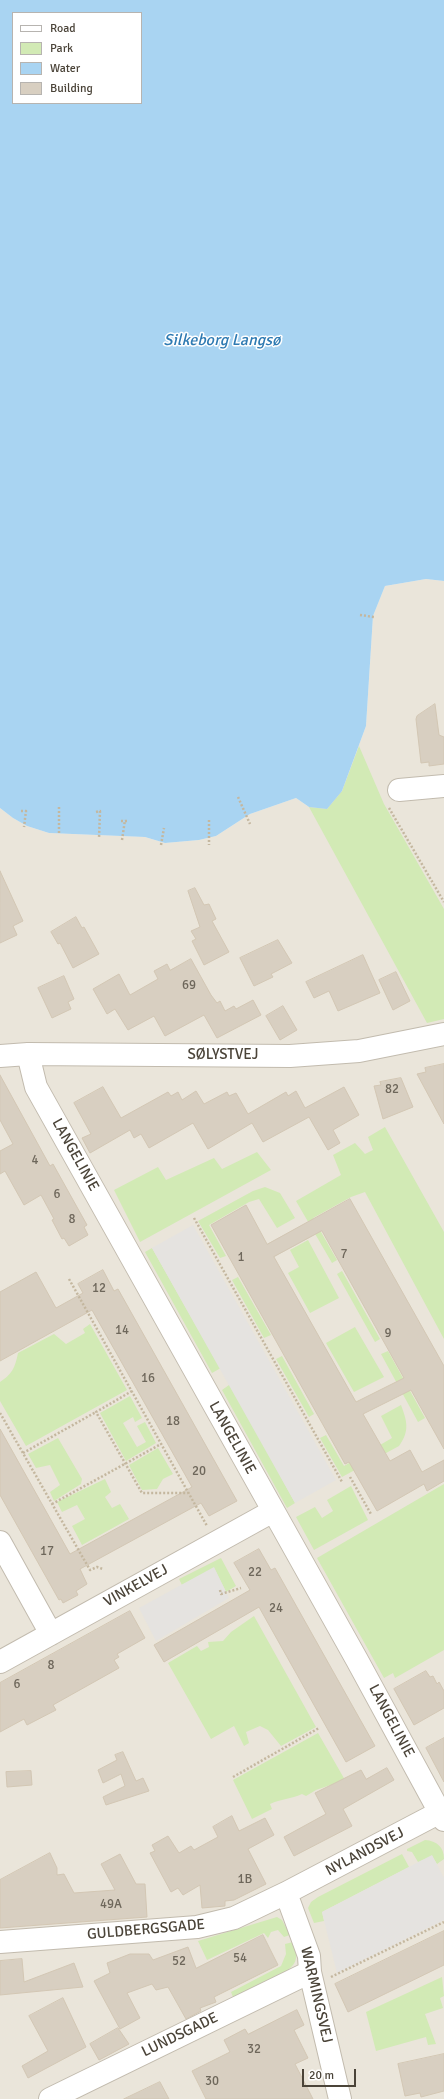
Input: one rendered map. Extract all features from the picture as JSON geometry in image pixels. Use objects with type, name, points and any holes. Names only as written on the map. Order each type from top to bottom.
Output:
[{"type":"street","points":[[399,790],[444,786]]},
{"type":"street","name":"SØLYSTVEJ","points":[[0,1056],[28,1054],[290,1056],[359,1051],[444,1034]]},
{"type":"street","name":"LANGELINIE","points":[[28,1054],[36,1087],[443,1814]]},
{"type":"street","name":"VINKELVEJ","points":[[0,1662],[273,1511]]},
{"type":"street","points":[[0,1542],[51,1634]]},
{"type":"street","name":"NYLANDSVEJ","points":[[286,1893],[443,1814]]},
{"type":"street","name":"GULDBERGSGADE","points":[[0,1942],[197,1927],[234,1918],[286,1893]]},
{"type":"street","name":"WARMINGSVEJ","points":[[286,1893],[309,1956],[312,1979],[340,2099]]},
{"type":"street","name":"LUNDSGADE","points":[[50,2099],[312,1979]]},
{"type":"path","points":[[360,615],[374,617]]},
{"type":"path","points":[[399,790],[390,796],[387,804],[444,902]]},
{"type":"path","points":[[238,797],[250,824]]},
{"type":"path","points":[[59,807],[59,835]]},
{"type":"path","points":[[21,811],[26,811],[24,827]]},
{"type":"path","points":[[96,812],[100,811],[99,838]]},
{"type":"path","points":[[122,840],[125,820]]},
{"type":"path","points":[[121,821],[129,820]]},
{"type":"path","points":[[209,820],[209,845]]},
{"type":"path","points":[[161,845],[164,828]]},
{"type":"path","points":[[194,1218],[342,1482]]},
{"type":"path","points":[[70,1278],[216,1542]]},
{"type":"path","points":[[23,1453],[132,1391]]},
{"type":"path","points":[[96,1412],[142,1493],[189,1493]]},
{"type":"path","points":[[0,1413],[90,1570],[97,1567],[103,1569]]},
{"type":"path","points":[[52,1504],[161,1444]]},
{"type":"path","points":[[350,1477],[371,1514]]},
{"type":"path","points":[[220,1590],[221,1594],[241,1588]]},
{"type":"path","points":[[233,1777],[319,1728]]},
{"type":"path","points":[[312,1979],[444,1922]]},
{"type":"shaded area","points":[[426,579],[444,581],[444,2099],[0,2099],[0,808],[27,826],[49,833],[145,837],[165,843],[199,840],[216,836],[250,814],[296,798],[309,807],[342,791],[366,726],[373,616],[385,586]]},
{"type":"shaded area","points":[[193,1225],[336,1480],[295,1503],[152,1248]]},
{"type":"shaded area","points":[[214,1567],[229,1598],[156,1641],[139,1608]]},
{"type":"shaded area","points":[[432,1855],[444,1878],[444,1920],[337,1973],[322,1912]]},
{"type":"green space","points":[[359,746],[384,804],[444,909],[444,1019],[427,1023],[309,807],[327,809],[342,791]]},
{"type":"green space","points":[[385,1127],[444,1232],[444,1339],[365,1192],[351,1197],[313,1218],[337,1260],[332,1263],[296,1201],[341,1175],[333,1155],[355,1143],[365,1154],[373,1150],[368,1137]]},
{"type":"green space","points":[[257,1152],[271,1170],[140,1242],[114,1190],[158,1167],[166,1180],[214,1158],[222,1169]]},
{"type":"green space","points":[[265,1187],[280,1193],[295,1218],[277,1228],[259,1199],[249,1202],[209,1225],[226,1256],[220,1258],[198,1221],[253,1191]]},
{"type":"green space","points":[[308,1240],[339,1298],[310,1313],[288,1273],[299,1267],[290,1250]]},
{"type":"green space","points":[[152,1248],[215,1359],[228,1364],[212,1373],[145,1252]]},
{"type":"green space","points":[[342,1271],[380,1339],[375,1342],[337,1274]]},
{"type":"green space","points":[[238,1277],[271,1335],[264,1338],[232,1280]]},
{"type":"green space","points":[[90,1324],[127,1390],[26,1446],[0,1401],[0,1382],[12,1370],[16,1363],[18,1353],[54,1334],[66,1344],[85,1333],[83,1329]]},
{"type":"green space","points":[[355,1327],[384,1377],[354,1392],[326,1343]]},
{"type":"green space","points":[[388,1351],[425,1418],[418,1422],[381,1354]]},
{"type":"green space","points":[[282,1356],[314,1414],[309,1417],[276,1359]]},
{"type":"green space","points":[[236,1380],[235,1392],[295,1503],[287,1508],[222,1390]]},
{"type":"green space","points":[[130,1396],[142,1418],[135,1422],[133,1417],[123,1423],[137,1447],[146,1442],[137,1426],[145,1422],[156,1443],[126,1461],[100,1413]]},
{"type":"green space","points":[[401,1405],[406,1421],[406,1431],[405,1436],[399,1446],[342,1477],[320,1438],[326,1435],[344,1466],[392,1438],[381,1416]]},
{"type":"green space","points":[[58,1438],[82,1479],[81,1484],[54,1501],[50,1492],[60,1485],[50,1465],[36,1468],[28,1454]]},
{"type":"green space","points":[[158,1448],[173,1474],[163,1479],[157,1489],[142,1490],[129,1465]]},
{"type":"green space","points":[[105,1479],[111,1492],[105,1497],[112,1508],[120,1504],[129,1519],[82,1545],[72,1526],[85,1519],[77,1505],[62,1512],[57,1502]]},
{"type":"green space","points":[[444,1484],[444,1650],[395,1678],[393,1673],[384,1678],[317,1558]]},
{"type":"green space","points":[[351,1486],[368,1520],[314,1550],[296,1517],[315,1507],[322,1518],[333,1511],[327,1500]]},
{"type":"green space","points":[[221,1558],[236,1586],[226,1592],[214,1568],[182,1585],[179,1579]]},
{"type":"green space","points":[[254,1616],[316,1727],[281,1746],[268,1730],[260,1726],[246,1732],[249,1743],[244,1746],[234,1726],[211,1739],[168,1663],[197,1646],[201,1651],[209,1647],[208,1642],[223,1641],[231,1632]]},
{"type":"green space","points":[[318,1733],[345,1780],[316,1790],[306,1796],[302,1794],[270,1804],[272,1809],[252,1819],[233,1780]]},
{"type":"green space","points":[[425,1840],[439,1845],[443,1851],[444,1859],[437,1864],[432,1856],[418,1862],[412,1852],[407,1851],[407,1849]]},
{"type":"green space","points":[[402,1854],[409,1867],[322,1912],[324,1921],[314,1923],[308,1908],[311,1902]]},
{"type":"green space","points":[[277,1917],[282,1920],[290,1935],[284,1937],[278,1930],[271,1932],[268,1938],[264,1933],[207,1960],[198,1941]]},
{"type":"green space","points":[[293,1942],[296,1958],[292,1967],[233,1997],[231,1992],[281,1966],[286,1954],[285,1944]]},
{"type":"green space","points":[[442,1977],[444,1996],[440,1998],[443,2008],[425,2014],[436,2044],[428,2045],[426,2037],[376,2051],[366,2012]]},
{"type":"water","name":"Silkeborg Langsø","points":[[0,0],[444,0],[444,581],[426,579],[385,586],[373,616],[366,726],[342,791],[327,809],[309,807],[296,798],[250,814],[216,836],[199,840],[165,843],[145,837],[49,833],[27,826],[0,808]]},
{"type":"building","points":[[435,704],[439,735],[444,737],[444,764],[429,766],[429,762],[421,763],[416,719],[417,716]]},
{"type":"building","points":[[0,871],[23,921],[13,926],[17,935],[0,943]]},
{"type":"building","points":[[195,888],[204,905],[209,904],[216,919],[212,921],[229,952],[204,965],[192,941],[196,939],[191,931],[200,927],[188,891]]},
{"type":"building","points":[[76,917],[82,928],[84,927],[99,954],[73,968],[60,943],[58,944],[51,932]]},
{"type":"building","points":[[278,940],[292,963],[271,974],[273,977],[254,986],[240,958]]},
{"type":"building","points":[[363,955],[380,993],[338,1011],[329,991],[314,998],[306,982]]},
{"type":"building","points":[[191,959],[211,995],[217,1003],[220,1001],[225,1011],[234,1006],[236,1009],[253,1000],[261,1015],[217,1038],[204,1015],[165,1036],[154,1016],[128,1030],[115,1009],[107,1014],[93,989],[119,974],[130,995],[158,979],[154,971],[167,964],[170,970]]},
{"type":"building","points":[[396,972],[410,1001],[393,1010],[379,980]]},
{"type":"building","points":[[64,976],[74,999],[68,1002],[71,1009],[52,1018],[38,988]]},
{"type":"building","points":[[283,1006],[297,1030],[280,1040],[266,1016]]},
{"type":"building","points":[[444,1064],[444,1124],[417,1074],[426,1072],[425,1068]]},
{"type":"building","points":[[0,1075],[50,1166],[53,1164],[87,1225],[84,1227],[88,1235],[69,1246],[64,1238],[62,1239],[52,1220],[54,1219],[41,1195],[24,1205],[5,1171],[0,1174],[0,1151],[13,1144],[0,1120]]},
{"type":"building","points":[[401,1078],[413,1107],[383,1119],[374,1086],[381,1085],[380,1082]]},
{"type":"building","points":[[103,1087],[121,1118],[168,1092],[171,1096],[178,1092],[182,1100],[196,1091],[204,1104],[227,1092],[229,1096],[236,1093],[248,1114],[286,1092],[288,1096],[296,1091],[305,1108],[344,1087],[359,1115],[333,1130],[340,1143],[328,1150],[309,1117],[263,1142],[252,1123],[208,1149],[193,1123],[149,1148],[141,1134],[134,1138],[130,1130],[90,1153],[82,1138],[91,1134],[74,1103]]},
{"type":"building","points":[[350,1199],[444,1366],[444,1449],[411,1390],[363,1414],[390,1461],[410,1450],[422,1472],[444,1460],[444,1481],[427,1491],[424,1484],[377,1511],[349,1462],[345,1464],[211,1225],[246,1205],[267,1244]],"holes":[[[322,1231],[404,1378],[356,1402],[274,1257]]]},
{"type":"building","points":[[103,1270],[114,1291],[118,1289],[237,1501],[209,1516],[201,1503],[80,1569],[87,1584],[76,1591],[78,1595],[63,1603],[61,1599],[59,1600],[0,1495],[0,1429],[70,1554],[192,1487],[92,1310],[0,1361],[0,1292],[36,1272],[56,1308],[83,1293],[78,1284]]},
{"type":"building","points":[[259,1549],[271,1570],[275,1568],[375,1746],[346,1762],[259,1607],[164,1662],[154,1645],[250,1590],[234,1563]]},
{"type":"building","points":[[130,1611],[145,1638],[117,1654],[119,1657],[114,1660],[119,1668],[53,1705],[56,1710],[27,1725],[24,1719],[0,1732],[0,1683]]},
{"type":"building","points":[[426,1671],[430,1677],[433,1676],[437,1684],[439,1682],[444,1691],[444,1708],[414,1725],[394,1689]]},
{"type":"building","points":[[444,1738],[444,1782],[426,1748]]},
{"type":"building","points":[[123,1752],[136,1781],[143,1778],[149,1791],[106,1805],[103,1797],[125,1786],[121,1774],[103,1783],[98,1770],[117,1760],[115,1755]]},
{"type":"building","points":[[387,1768],[394,1780],[343,1809],[352,1826],[294,1856],[284,1837],[326,1814],[315,1793],[361,1770],[366,1779]]},
{"type":"building","points":[[31,1771],[32,1785],[7,1787],[6,1772]]},
{"type":"building","points":[[232,1816],[239,1831],[265,1818],[274,1835],[248,1849],[266,1884],[234,1900],[225,1901],[225,1906],[202,1908],[200,1885],[183,1895],[178,1888],[171,1892],[150,1853],[155,1851],[152,1845],[168,1836],[179,1853],[191,1846],[194,1850],[218,1837],[213,1827]]},
{"type":"building","points":[[50,1853],[57,1868],[57,1875],[64,1874],[74,1893],[115,1890],[101,1864],[120,1854],[136,1884],[145,1884],[147,1917],[0,1928],[0,1880]]},
{"type":"building","points":[[444,1931],[444,1965],[348,2012],[335,1984]]},
{"type":"building","points":[[263,1935],[278,1965],[214,1997],[216,2002],[200,2008],[201,2011],[186,2019],[168,1987],[156,1990],[152,1984],[127,1993],[140,2018],[120,2029],[94,1981],[110,1973],[107,1963],[130,1954],[149,1954],[153,1960],[188,1947],[196,1968]]},
{"type":"building","points":[[22,1959],[24,1982],[74,1963],[83,1987],[0,1995],[0,1961]]},
{"type":"building","points":[[63,1998],[86,2047],[28,2078],[22,2066],[48,2051],[29,2016]]},
{"type":"building","points":[[297,2010],[304,2025],[294,2030],[308,2058],[295,2064],[313,2099],[206,2099],[192,2071],[230,2052],[224,2040],[245,2029],[248,2034]]},
{"type":"building","points":[[118,2028],[129,2044],[99,2060],[90,2044]]},
{"type":"building","points":[[444,2054],[444,2091],[421,2097],[420,2093],[405,2096],[398,2064]]},
{"type":"building","points":[[160,2082],[169,2099],[124,2099]]}]
